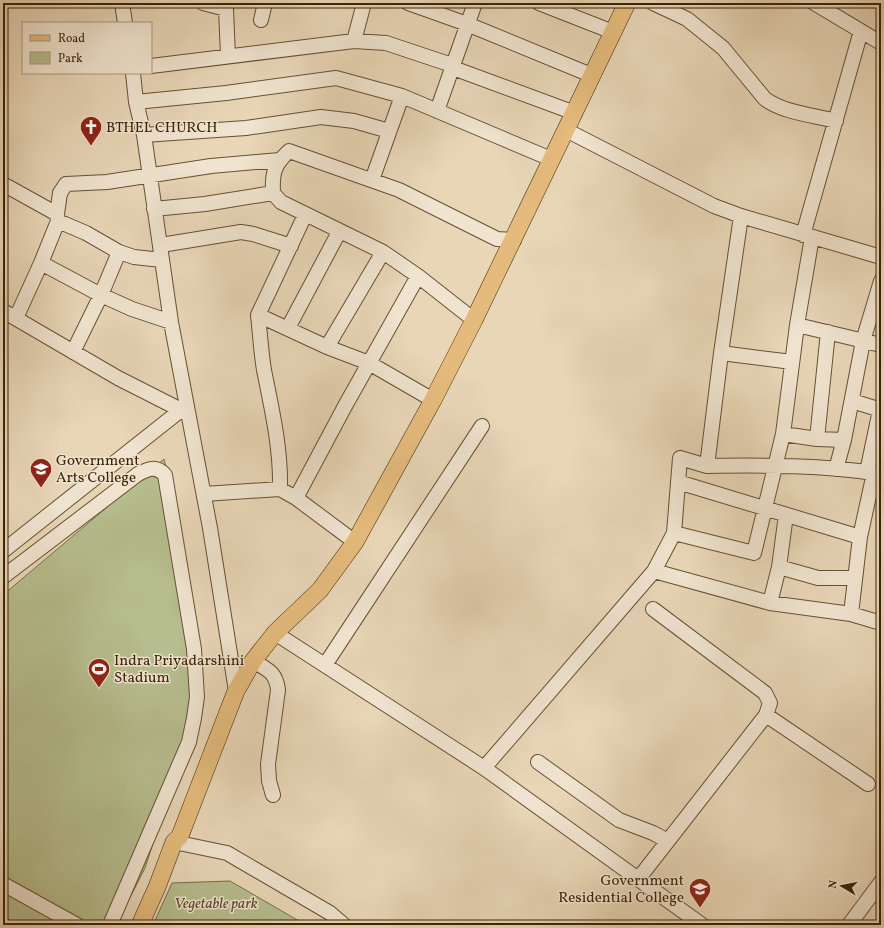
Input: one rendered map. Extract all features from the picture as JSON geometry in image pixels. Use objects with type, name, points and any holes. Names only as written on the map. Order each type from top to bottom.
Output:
[{"type":"main road","points":[[140,925],[157,888],[174,842],[180,836],[236,691],[253,661],[275,633],[320,590],[355,542],[433,400],[474,320],[628,3]]},
{"type":"street","points":[[122,3],[125,22]]},
{"type":"street","points":[[203,3],[226,9],[228,56]]},
{"type":"street","points":[[261,20],[265,3]]},
{"type":"street","points":[[354,41],[364,3]]},
{"type":"street","points":[[408,3],[467,24],[592,75]]},
{"type":"street","points":[[437,111],[475,3]]},
{"type":"street","points":[[539,3],[613,32]]},
{"type":"street","points":[[653,3],[687,20],[723,48],[765,99],[772,104],[836,120]]},
{"type":"street","points":[[814,3],[834,8],[861,31],[881,43]]},
{"type":"street","points":[[674,533],[754,553],[783,434],[807,236],[836,120],[861,31]]},
{"type":"street","points":[[152,66],[354,41],[386,43],[449,64],[453,68],[575,113]]},
{"type":"street","points":[[133,74],[136,102],[144,135],[154,209],[161,245],[184,411],[204,494],[236,691]]},
{"type":"street","points":[[136,102],[226,93],[336,78],[402,96],[551,159]]},
{"type":"street","points":[[372,180],[402,96]]},
{"type":"street","points":[[144,135],[246,128],[321,117],[354,121],[389,131]]},
{"type":"street","points":[[566,130],[714,206],[741,216],[881,257]]},
{"type":"street","points":[[474,320],[418,276],[383,252],[339,232],[281,202],[273,193],[272,174],[280,160],[289,151],[372,180],[430,204],[497,239],[514,240]]},
{"type":"street","points":[[16,318],[41,263],[57,217],[60,193],[66,184],[107,182],[149,175],[280,160]]},
{"type":"street","points":[[3,184],[119,252],[134,257],[162,260]]},
{"type":"street","points":[[154,209],[204,204],[273,193]]},
{"type":"street","points":[[280,489],[281,468],[264,369],[258,315],[306,215]]},
{"type":"street","points":[[707,466],[720,353],[741,216]]},
{"type":"street","points":[[161,245],[241,232],[253,234],[291,246]]},
{"type":"street","points":[[288,328],[339,232]]},
{"type":"street","points":[[73,352],[101,295],[119,252]]},
{"type":"street","points":[[327,347],[383,252]]},
{"type":"street","points":[[41,263],[101,295],[132,309],[171,322]]},
{"type":"street","points":[[296,498],[418,276]]},
{"type":"street","points":[[836,468],[844,440],[863,341],[881,281]]},
{"type":"street","points":[[3,311],[118,378],[184,411]]},
{"type":"street","points":[[258,315],[327,347],[369,363],[433,400]]},
{"type":"street","points":[[797,325],[881,345]]},
{"type":"street","points":[[817,439],[828,332]]},
{"type":"street","points":[[720,353],[792,362]]},
{"type":"street","points":[[851,614],[860,537],[874,473],[880,410],[852,401]]},
{"type":"street","points":[[3,551],[184,411]]},
{"type":"street","points":[[326,665],[482,426]]},
{"type":"street","points":[[783,434],[817,439],[844,440]]},
{"type":"street","points":[[484,768],[654,571],[674,533],[680,458],[707,466],[775,465],[836,468],[874,473]]},
{"type":"street","points":[[3,576],[138,474],[147,469],[155,468],[160,470],[165,475],[194,649],[197,697],[189,742],[110,925]]},
{"type":"street","points":[[678,482],[860,537]]},
{"type":"street","points":[[204,494],[280,489],[296,498],[355,542]]},
{"type":"street","points":[[770,603],[779,567],[786,515]]},
{"type":"street","points":[[779,567],[818,578],[854,578]]},
{"type":"street","points":[[654,571],[770,603],[851,614],[881,623]]},
{"type":"street","points":[[639,878],[766,715],[770,703],[765,693],[653,609]]},
{"type":"street","points":[[275,633],[484,768],[639,878],[702,925]]},
{"type":"street","points":[[253,661],[271,672],[277,679],[278,690],[268,773],[273,795]]},
{"type":"street","points":[[766,715],[868,784]]},
{"type":"street","points":[[538,762],[619,820],[652,833],[668,842]]},
{"type":"street","points":[[174,842],[227,853],[330,913],[344,925]]},
{"type":"street","points":[[849,925],[881,882]]},
{"type":"street","points":[[3,884],[77,925]]},
{"type":"green space","name":"Indra Priyadarshini Stadium","points":[[164,459],[177,512],[199,646],[189,732],[145,868],[116,925],[3,925],[3,595]]},
{"type":"green space","name":"Vegetable park","points":[[230,881],[306,925],[153,925],[172,883]]},
{"type":"place","name":"BTHEL CHURCH","points":[[91,146]]},
{"type":"place","name":"Government Arts College","points":[[41,488]]},
{"type":"place","name":"Indra Priyadarshini Stadium","points":[[99,688]]},
{"type":"place","name":"Government Residential College","points":[[700,908]]}]
